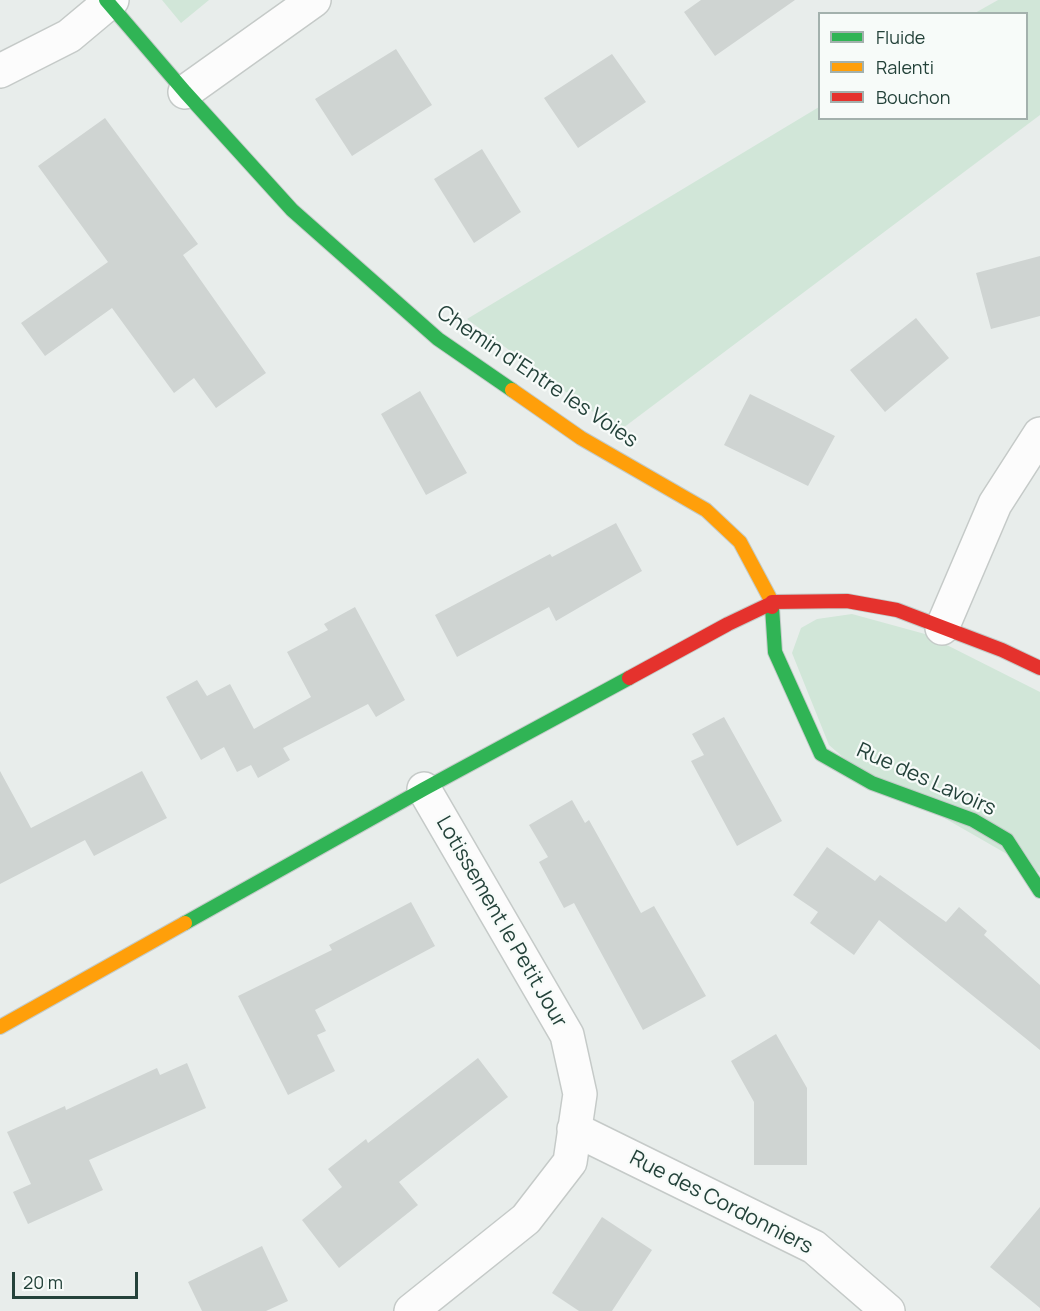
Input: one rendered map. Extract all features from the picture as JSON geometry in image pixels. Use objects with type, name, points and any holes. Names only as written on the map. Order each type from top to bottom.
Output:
[{"type":"street","points":[[185,92],[314,0]]},
{"type":"street","points":[[0,71],[69,36],[109,1]]},
{"type":"street","name":"Chemin d'Entre les Voies","points":[[109,1],[185,92],[292,210],[438,339],[581,438],[706,510],[740,542],[772,603]]},
{"type":"street","points":[[942,628],[995,504],[1040,434]]},
{"type":"street","points":[[0,1027],[424,789],[728,624],[772,603],[847,601],[897,610],[1002,650],[1040,668]]},
{"type":"street","name":"Rue des Lavoirs","points":[[772,603],[775,652],[821,754],[872,783],[973,820],[1007,840],[1040,891]]},
{"type":"street","name":"Lotissement le Petit Jour","points":[[411,1311],[526,1219],[570,1162],[580,1094],[567,1035],[424,789]]},
{"type":"street","name":"Rue des Cordonniers","points":[[574,1129],[814,1247],[888,1311]]},
{"type":"green space","points":[[162,0],[209,0],[181,23]]},
{"type":"green space","points":[[998,0],[1040,0],[1040,115],[619,431],[467,319],[818,108],[818,120],[1028,120],[1028,12],[977,12]]},
{"type":"green space","points":[[852,614],[925,634],[1040,692],[1040,873],[852,765],[829,745],[792,653],[801,628],[817,619]]},
{"type":"building","points":[[701,0],[795,0],[715,56],[684,12]]},
{"type":"building","points":[[396,49],[432,105],[352,156],[315,99]]},
{"type":"building","points":[[612,54],[646,102],[578,148],[544,98]]},
{"type":"building","points":[[105,118],[198,244],[183,255],[266,373],[216,408],[194,378],[174,393],[112,308],[45,356],[21,323],[108,262],[38,166]]},
{"type":"building","points":[[482,149],[521,212],[474,243],[434,179]]},
{"type":"building","points":[[1040,256],[1040,316],[991,329],[976,273]]},
{"type":"building","points":[[916,318],[949,358],[885,412],[850,370]]},
{"type":"building","points":[[420,391],[467,473],[426,495],[381,414]]},
{"type":"building","points":[[750,394],[835,436],[808,486],[724,445]]},
{"type":"building","points":[[616,523],[642,571],[556,621],[549,607],[457,657],[435,615],[550,554],[552,557]]},
{"type":"building","points":[[355,607],[405,700],[376,717],[368,704],[283,748],[290,760],[258,778],[251,765],[237,772],[224,747],[201,760],[166,697],[197,680],[207,696],[230,684],[254,729],[311,697],[287,652],[328,630],[324,624]]},
{"type":"building","points":[[724,717],[782,821],[737,846],[691,761],[704,755],[692,734]]},
{"type":"building","points":[[0,771],[31,828],[142,771],[167,818],[94,856],[85,840],[0,884]]},
{"type":"building","points":[[572,800],[585,823],[589,820],[641,913],[654,906],[706,996],[643,1030],[574,903],[564,908],[539,862],[548,857],[529,825]]},
{"type":"building","points":[[827,847],[875,881],[880,875],[946,922],[959,907],[987,931],[984,935],[1040,985],[1040,1050],[879,920],[854,955],[810,923],[818,912],[793,895]]},
{"type":"building","points":[[411,902],[435,946],[315,1010],[326,1031],[317,1035],[335,1071],[288,1095],[238,996],[332,950],[329,945]]},
{"type":"building","points":[[776,1034],[807,1088],[807,1165],[754,1165],[754,1102],[731,1061]]},
{"type":"building","points":[[478,1058],[508,1097],[399,1182],[418,1205],[339,1268],[302,1220],[342,1187],[328,1169],[366,1139],[368,1143]]},
{"type":"building","points":[[187,1063],[206,1108],[89,1160],[103,1190],[28,1224],[13,1192],[31,1184],[7,1132],[65,1106],[66,1110],[157,1068],[160,1075]]},
{"type":"building","points":[[1040,1207],[1040,1308],[990,1267]]},
{"type":"building","points":[[602,1217],[652,1250],[612,1311],[579,1311],[552,1293]]},
{"type":"building","points":[[262,1246],[288,1301],[266,1311],[202,1311],[188,1282]]},
{"type":"traffic: fast","points":[[106,0],[185,92],[292,210],[438,339],[512,390]]},
{"type":"traffic: fast","points":[[772,607],[775,652],[821,754],[872,783],[973,820],[1007,840],[1040,891]]},
{"type":"traffic: fast","points":[[185,923],[424,789],[629,678]]},
{"type":"traffic: slow","points":[[512,390],[581,438],[706,510],[740,542],[772,602]]},
{"type":"traffic: slow","points":[[0,1027],[185,923]]},
{"type":"traffic: jam","points":[[772,602],[847,601],[897,610],[1002,650],[1040,668]]},
{"type":"traffic: jam","points":[[629,678],[728,624],[772,603],[772,607]]}]
